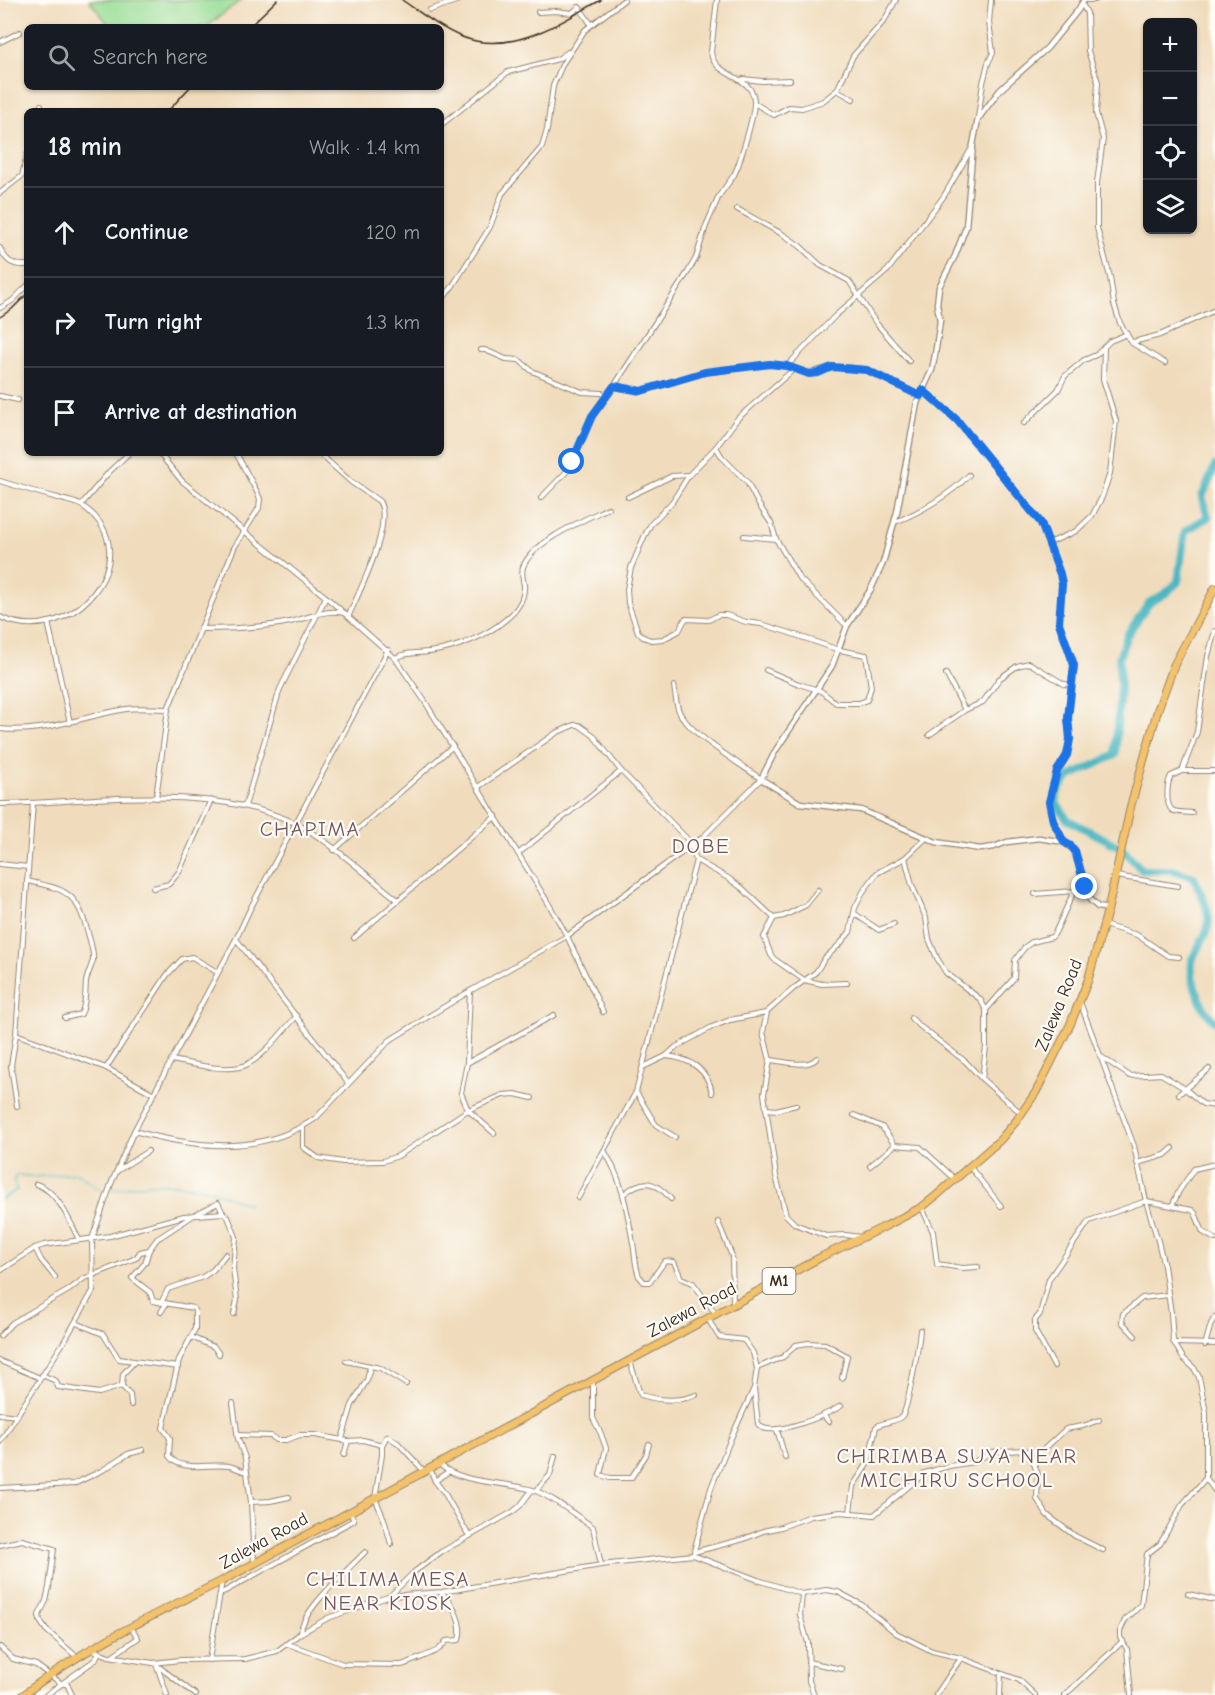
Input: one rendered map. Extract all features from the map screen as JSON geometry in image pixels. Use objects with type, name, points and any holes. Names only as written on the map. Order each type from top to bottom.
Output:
[{"type":"highway","name":"Zalewa Road","points":[[23,1695],[77,1657],[130,1627],[222,1581],[592,1380],[922,1207],[1000,1140],[1022,1113],[1049,1069],[1080,1002],[1108,909],[1131,805],[1158,709],[1174,665],[1215,588]]},
{"type":"street","points":[[430,10],[459,0]]},
{"type":"street","points":[[444,297],[490,227],[502,194],[542,147],[547,130],[553,86],[572,50],[591,24],[624,0]]},
{"type":"street","points":[[717,0],[711,55],[715,63],[726,72],[739,78],[762,81],[790,80]]},
{"type":"street","points":[[754,103],[775,114],[789,107],[802,108],[823,102],[837,90],[854,56],[884,21],[896,0]]},
{"type":"street","points":[[134,1131],[190,1144],[230,1146],[272,1138],[303,1127],[316,1118],[390,1040],[567,936],[692,846],[761,779],[776,750],[832,666],[847,626],[872,590],[894,522],[922,393],[932,370],[939,329],[939,287],[966,227],[973,145],[982,83],[993,53],[989,22],[991,0]]},
{"type":"street","points":[[978,119],[1000,90],[1044,51],[1083,1],[1095,0]]},
{"type":"street","points":[[1083,1],[1087,13],[1088,51],[1098,81],[1096,113],[1103,139],[1097,183],[1098,230],[1110,274],[1116,313],[1132,343],[1165,363]]},
{"type":"street","points":[[538,12],[572,13],[579,7],[591,24]]},
{"type":"street","points":[[0,42],[20,32]]},
{"type":"street","points":[[444,122],[508,72],[558,59],[572,50]]},
{"type":"street","points":[[541,498],[570,468],[587,424],[693,263],[719,196],[738,166],[754,103],[750,89],[739,78]]},
{"type":"street","points":[[837,90],[853,99]]},
{"type":"street","points":[[787,366],[835,315],[888,270],[944,196],[973,145]]},
{"type":"street","points":[[0,193],[22,176],[24,168]]},
{"type":"street","points":[[737,209],[792,240],[820,265],[843,276],[859,295],[876,323],[909,361]]},
{"type":"street","points":[[0,248],[8,261],[14,265],[24,265]]},
{"type":"street","points":[[0,308],[12,301],[24,289]]},
{"type":"street","points":[[1132,343],[1160,335],[1215,310]]},
{"type":"street","points":[[1024,423],[1058,390],[1065,376],[1084,360],[1096,355],[1112,340],[1127,334]]},
{"type":"street","points":[[1049,543],[1076,531],[1092,516],[1110,474],[1116,421],[1103,379],[1104,347]]},
{"type":"street","points":[[481,350],[506,359],[519,360],[532,371],[582,392],[602,393],[607,396]]},
{"type":"street","points":[[614,386],[641,391],[687,376],[756,365],[787,366],[814,374],[832,367],[867,370],[922,393],[957,420],[1041,523],[1062,584],[1059,623],[1072,659],[1068,718],[1070,747],[1057,771],[1049,802],[1053,821],[1064,842]]},
{"type":"street","points":[[766,670],[817,690],[841,704],[864,703],[871,685],[867,656],[863,654],[838,650],[787,632],[726,615],[718,615],[709,620],[685,619],[675,634],[657,640],[643,637],[638,632],[628,603],[627,589],[631,568],[651,524],[672,502],[689,475],[716,447],[743,412],[794,369]]},
{"type":"street","points":[[0,396],[18,400]]},
{"type":"street","points":[[716,447],[747,482],[799,578],[847,626]]},
{"type":"street","points":[[81,505],[126,456]]},
{"type":"street","points":[[161,456],[182,481],[349,615],[395,658],[453,746],[567,936],[603,1012]]},
{"type":"street","points":[[156,798],[168,709],[234,548],[260,507],[260,499],[238,456]]},
{"type":"street","points":[[322,456],[351,482],[382,505],[378,545],[349,615]]},
{"type":"street","points":[[628,497],[672,476],[689,475]]},
{"type":"street","points":[[894,522],[913,514],[951,491],[969,475]]},
{"type":"street","points":[[0,482],[81,505],[97,518],[107,534],[109,555],[104,576],[93,597],[75,612],[48,622],[31,624],[12,623],[0,617]]},
{"type":"street","points":[[395,658],[403,653],[438,651],[472,640],[495,628],[513,613],[522,599],[523,567],[530,557],[554,537],[608,508]]},
{"type":"street","points":[[744,536],[776,538]]},
{"type":"street","points":[[244,806],[280,689],[327,597]]},
{"type":"street","points":[[200,629],[225,629],[291,622],[318,614],[340,611],[349,615]]},
{"type":"street","points":[[48,622],[70,723]]},
{"type":"street","points":[[1182,771],[1197,732],[1208,656],[1215,631]]},
{"type":"street","points":[[0,1442],[76,1323],[93,1291],[92,1239],[116,1172],[134,1131],[236,939],[294,823],[388,650]]},
{"type":"street","points":[[929,735],[965,710],[982,702],[999,679],[1025,663],[1029,663],[1064,684],[1072,685]]},
{"type":"street","points":[[946,674],[965,710]]},
{"type":"street","points":[[674,686],[677,705],[683,718],[706,739],[761,779],[800,803],[861,810],[936,842],[980,849],[1007,842],[1039,838],[1064,842],[1075,851],[1090,900],[1098,907],[1108,909]]},
{"type":"street","points":[[0,729],[19,730],[70,723],[126,709],[168,709]]},
{"type":"street","points":[[478,787],[544,740],[574,725],[587,729],[621,771],[690,842],[696,860],[636,1092],[578,1198]]},
{"type":"street","points":[[334,850],[453,746]]},
{"type":"street","points":[[518,853],[621,771]]},
{"type":"street","points":[[1192,813],[1173,811],[1170,808],[1168,780],[1170,776],[1182,771],[1215,771]]},
{"type":"street","points":[[0,804],[156,798],[211,800],[244,806],[294,823],[334,850],[398,900]]},
{"type":"street","points":[[153,888],[169,884],[179,872],[211,800]]},
{"type":"street","points":[[17,1106],[11,1066],[16,1034],[33,803]]},
{"type":"street","points":[[354,938],[496,816]]},
{"type":"street","points":[[643,1068],[712,1027],[730,1020],[767,1012],[816,972],[825,958],[850,932],[863,892],[880,869],[905,858],[926,838]]},
{"type":"street","points":[[905,858],[937,958],[946,973],[980,999],[987,1010],[982,1079]]},
{"type":"street","points":[[696,860],[721,873],[742,888],[774,918]]},
{"type":"street","points":[[0,864],[28,867]]},
{"type":"street","points":[[1116,876],[1178,886]]},
{"type":"street","points":[[27,881],[57,887],[65,891],[77,903],[85,922],[93,956],[86,981],[84,1009],[81,1014],[65,1018]]},
{"type":"street","points":[[1035,894],[1074,891],[1085,887]]},
{"type":"street","points":[[774,918],[784,916],[806,905],[818,890]]},
{"type":"street","points":[[987,1010],[1014,978],[1015,960],[1025,946],[1052,937],[1055,933],[1074,891]]},
{"type":"street","points":[[855,914],[879,930],[894,924]]},
{"type":"street","points":[[774,918],[764,937],[771,955],[804,980],[822,984],[847,983]]},
{"type":"street","points":[[1103,925],[1137,935],[1164,954],[1179,957]]},
{"type":"street","points":[[236,939],[348,1083]]},
{"type":"street","points":[[106,1068],[167,975],[182,959],[192,957],[217,972]]},
{"type":"street","points":[[471,991],[467,1063],[461,1093],[468,1110],[494,1133]]},
{"type":"street","points":[[1080,1002],[1132,1139],[1158,1241],[1174,1343],[1199,1377],[1207,1420],[1206,1478],[1215,1491]]},
{"type":"street","points":[[767,1012],[763,1032],[770,1060],[764,1088],[776,1176],[786,1215],[795,1224],[826,1236],[862,1237]]},
{"type":"street","points":[[467,1063],[554,1015]]},
{"type":"street","points":[[171,1059],[226,1068],[245,1065],[260,1054],[297,1016]]},
{"type":"street","points":[[911,1018],[966,1062],[1022,1113]]},
{"type":"street","points":[[16,1034],[106,1068],[154,1094]]},
{"type":"street","points":[[666,1056],[685,1059],[693,1063],[706,1076],[712,1093]]},
{"type":"street","points":[[1099,1056],[1130,1076],[1161,1074],[1184,1088],[1203,1104],[1215,1106]]},
{"type":"street","points":[[770,1060],[804,1064],[813,1063],[818,1058]]},
{"type":"street","points":[[1179,1094],[1209,1069]]},
{"type":"street","points":[[636,1092],[656,1125],[675,1137]]},
{"type":"street","points":[[303,1127],[303,1148],[314,1157],[343,1162],[383,1161],[405,1152],[468,1110],[503,1095],[515,1094],[532,1098]]},
{"type":"street","points":[[767,1109],[776,1110],[796,1105]]},
{"type":"street","points":[[854,1115],[882,1127],[896,1145]]},
{"type":"street","points":[[870,1166],[896,1145],[920,1147],[956,1180]]},
{"type":"street","points":[[1137,1162],[1165,1155],[1173,1148]]},
{"type":"street","points":[[116,1172],[148,1151]]},
{"type":"street","points":[[605,1152],[624,1194],[624,1206],[639,1276],[644,1282],[650,1282],[665,1261],[674,1262],[681,1278],[693,1283],[716,1315]]},
{"type":"street","points":[[1172,1206],[1194,1169],[1215,1164]]},
{"type":"street","points":[[970,1167],[1000,1206]]},
{"type":"street","points":[[624,1194],[641,1183],[649,1183],[662,1188],[671,1198]]},
{"type":"street","points":[[36,1184],[45,1187],[67,1213],[79,1240]]},
{"type":"street","points":[[1054,1366],[1034,1328],[1035,1320],[1043,1306],[1048,1279],[1089,1221],[1146,1201],[1194,1212],[1203,1232],[1215,1239]]},
{"type":"street","points":[[234,1314],[237,1300],[233,1268],[236,1237],[228,1217],[218,1203],[194,1215],[157,1239],[149,1250],[147,1260],[132,1278],[150,1292],[153,1301],[195,1308],[195,1329],[180,1356],[163,1428],[170,1438],[171,1459],[185,1465],[232,1467],[247,1472]]},
{"type":"street","points":[[922,1207],[933,1232],[937,1264],[962,1268],[978,1267]]},
{"type":"street","points":[[0,1271],[35,1248],[54,1243],[92,1239],[194,1215],[223,1213]]},
{"type":"street","points":[[718,1222],[732,1257],[733,1306]]},
{"type":"street","points":[[35,1248],[41,1260],[55,1277]]},
{"type":"street","points":[[0,1336],[12,1323],[69,1290],[78,1281],[136,1258],[140,1252],[149,1250]]},
{"type":"street","points":[[160,1312],[168,1289],[203,1277],[213,1270],[226,1254]]},
{"type":"street","points":[[1136,1336],[1122,1322],[1123,1314],[1142,1298],[1168,1295]]},
{"type":"street","points":[[1205,1345],[1215,1317]]},
{"type":"street","points":[[708,1319],[719,1337],[744,1340],[753,1353],[757,1368],[754,1388],[758,1424],[761,1428],[767,1431],[777,1430],[823,1415],[841,1406]]},
{"type":"street","points":[[76,1323],[103,1334],[117,1358],[178,1366]]},
{"type":"street","points":[[850,1513],[853,1486],[868,1462],[876,1427],[897,1419],[905,1412],[914,1362],[919,1352],[920,1330]]},
{"type":"street","points":[[191,1337],[214,1347],[219,1354]]},
{"type":"street","points":[[757,1368],[783,1357],[796,1345],[817,1343],[829,1346],[847,1356],[842,1378]]},
{"type":"street","points":[[1174,1343],[1215,1344]]},
{"type":"street","points":[[630,1360],[641,1395],[666,1400],[686,1399],[696,1395]]},
{"type":"street","points":[[0,1361],[56,1381],[58,1387],[99,1393],[122,1386]]},
{"type":"street","points":[[131,1405],[130,1395],[122,1386],[123,1374],[135,1361]]},
{"type":"street","points":[[346,1361],[388,1371],[406,1384]]},
{"type":"street","points":[[342,1439],[352,1405],[365,1383],[370,1367]]},
{"type":"street","points":[[592,1380],[593,1418],[606,1448],[600,1475],[610,1478],[631,1478],[646,1455],[649,1444]]},
{"type":"street","points":[[693,1553],[711,1488],[754,1388]]},
{"type":"street","points":[[233,1403],[237,1435],[245,1458],[251,1502],[254,1563]]},
{"type":"street","points":[[0,1414],[17,1416]]},
{"type":"street","points":[[823,1415],[829,1422]]},
{"type":"street","points":[[155,1664],[167,1660],[227,1660],[277,1651],[301,1633],[328,1618],[390,1596],[442,1592],[601,1565],[693,1553],[744,1539],[807,1516],[834,1512],[874,1515],[920,1477],[932,1470],[974,1462],[992,1452],[1023,1450],[1030,1452],[1047,1448],[1066,1429],[1099,1420]]},
{"type":"street","points":[[777,1430],[785,1457]]},
{"type":"street","points":[[237,1435],[271,1436],[277,1440],[286,1440],[300,1435],[315,1435],[382,1444]]},
{"type":"street","points":[[391,1544],[375,1498],[382,1444],[387,1436],[427,1470],[445,1494],[469,1536]]},
{"type":"street","points":[[344,1455],[348,1441]]},
{"type":"street","points":[[0,1488],[74,1484],[103,1470],[128,1454],[143,1450]]},
{"type":"street","points":[[1030,1452],[1038,1475],[1038,1499],[1047,1515],[1075,1536],[1103,1550]]},
{"type":"street","points":[[390,1596],[414,1572],[441,1552],[511,1514],[550,1475],[555,1456]]},
{"type":"street","points":[[438,1464],[448,1472],[465,1478],[534,1491],[593,1527],[601,1565]]},
{"type":"street","points":[[435,1481],[448,1472]]},
{"type":"street","points":[[1131,1695],[1126,1649],[1120,1628],[1141,1605],[1147,1554],[1160,1544],[1182,1505],[1206,1478]]},
{"type":"street","points":[[251,1502],[289,1497]]},
{"type":"street","points":[[220,1594],[354,1520],[349,1511]]},
{"type":"street","points":[[0,1545],[22,1539],[54,1549],[49,1587],[46,1601],[39,1615],[40,1621],[46,1630],[77,1657]]},
{"type":"street","points":[[301,1633],[303,1623],[316,1604],[365,1552]]},
{"type":"street","points":[[693,1553],[758,1580],[802,1594],[826,1590],[838,1592],[862,1605],[896,1633],[932,1651],[961,1658],[1022,1682],[1035,1695]]},
{"type":"street","points":[[209,1660],[222,1581]]},
{"type":"street","points":[[288,1644],[348,1665],[407,1663],[438,1651],[446,1641],[459,1640],[456,1612],[442,1592]]},
{"type":"street","points":[[802,1594],[800,1615],[808,1643],[809,1681],[814,1695]]},
{"type":"street","points":[[1188,1594],[1215,1600]]},
{"type":"street","points":[[111,1656],[138,1638],[130,1627]]},
{"type":"street","points":[[1065,1695],[1122,1641]]},
{"type":"street","points":[[0,1647],[13,1659],[36,1665],[62,1684],[67,1684],[72,1695]]},
{"type":"street","points":[[91,1649],[111,1656],[155,1664],[196,1695]]},
{"type":"street","points":[[46,1695],[95,1660],[99,1652]]},
{"type":"street","points":[[936,1695],[961,1658]]},
{"type":"street","points":[[808,1662],[842,1669]]},
{"type":"street","points":[[155,1664],[167,1695]]},
{"type":"street","points":[[1000,1695],[1001,1674]]},
{"type":"green space","points":[[89,0],[241,0],[210,24],[109,24]]},
{"type":"waterway","points":[[1215,466],[1202,497],[1208,517],[1185,531],[1178,582],[1166,593],[1149,603],[1127,635],[1119,658],[1120,686],[1115,755],[1069,777],[1058,790],[1056,803],[1068,820],[1122,848],[1142,870],[1173,870],[1194,877],[1206,906],[1208,928],[1193,958],[1192,974],[1205,1010],[1215,1022]]},
{"type":"waterway","points":[[0,1200],[17,1190],[13,1181],[17,1175],[36,1177],[77,1173],[98,1188],[106,1190]]},
{"type":"waterway","points":[[111,1190],[147,1184],[185,1185],[209,1190],[249,1204]]},
{"type":"railway","points":[[252,24],[277,0]]},
{"type":"railway","points":[[402,0],[437,24]]},
{"type":"railway","points":[[444,28],[462,37],[480,42],[517,40],[552,27],[601,0]]},
{"type":"railway","points":[[171,108],[187,90]]},
{"type":"railway","points":[[0,317],[24,297]]},
{"type":"district","name":"CHAPIMA","points":[[310,829]]},
{"type":"district","name":"DOBE","points":[[701,846]]},
{"type":"district","name":"CHIRIMBA SUYA NEAR MICHIRU SCHOOL","points":[[957,1468]]},
{"type":"district","name":"CHILIMA MESA NEAR KIOSK","points":[[388,1591]]},
{"type":"route","points":[[572,462],[592,416],[614,386],[641,391],[705,372],[770,364],[787,366],[809,374],[832,367],[867,370],[920,396],[923,390],[957,420],[1041,523],[1060,574],[1062,584],[1059,623],[1074,665],[1068,718],[1070,747],[1057,771],[1049,802],[1053,821],[1064,842],[1075,851],[1085,887]]}]
